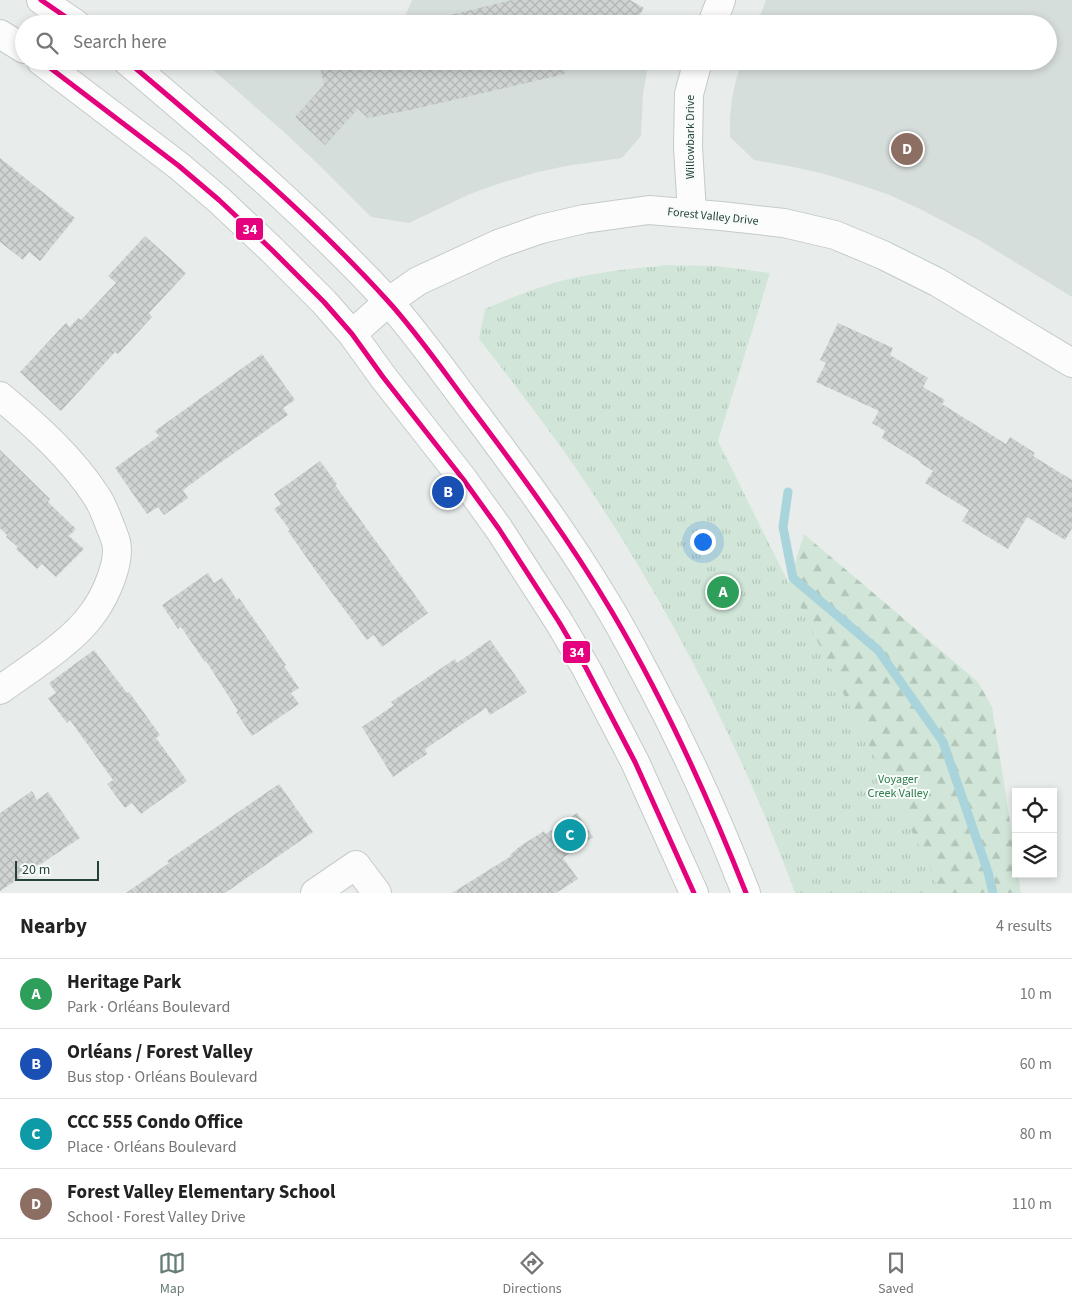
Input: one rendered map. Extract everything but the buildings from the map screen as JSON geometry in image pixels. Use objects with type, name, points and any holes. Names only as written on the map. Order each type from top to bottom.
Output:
[{"type":"main road","points":[[41,0],[63,15]]},
{"type":"main road","points":[[715,15],[721,0]]},
{"type":"main road","points":[[0,34],[15,43]]},
{"type":"main road","points":[[54,70],[179,166],[219,200],[324,302],[352,334],[383,377],[463,478],[499,529],[559,622],[586,668],[635,762],[694,893]]},
{"type":"main road","points":[[138,70],[221,141],[320,233],[388,302],[423,344],[532,488],[605,600],[668,716],[704,792],[746,893]]},
{"type":"main road","name":"Willowbark Drive","points":[[692,213],[688,153],[689,94],[696,70]]},
{"type":"main road","name":"Forest Valley Drive","points":[[352,334],[388,302],[418,281],[498,244],[541,229],[584,219],[649,210],[784,223],[835,236],[883,255],[937,282],[1072,363]]},
{"type":"main road","points":[[0,396],[35,426],[84,479],[98,498],[117,543],[116,563],[108,585],[94,613],[61,646],[0,690]]},
{"type":"main road","points":[[315,893],[356,865],[377,893]]},
{"type":"shaded area","points":[[412,0],[569,0],[592,15],[406,15]]},
{"type":"shaded area","points":[[766,0],[1072,0],[1072,297],[979,240],[918,208],[887,194],[821,173],[754,160],[730,137],[732,98],[739,70],[1057,70],[1057,15],[760,15]]},
{"type":"shaded area","points":[[213,70],[647,70],[643,94],[641,136],[622,158],[566,166],[501,183],[470,194],[409,223],[371,217],[284,132]]},
{"type":"green space","points":[[662,265],[716,266],[770,273],[718,441],[930,868],[940,893],[795,893],[748,776],[693,662],[662,607],[597,499],[561,447],[479,339],[485,309],[506,300],[573,278]]},
{"type":"green space","name":"Voyager Creek Valley","points":[[804,534],[978,682],[992,707],[1012,834],[1012,878],[1019,878],[1021,893],[806,893],[781,607]]},
{"type":"waterway","points":[[788,492],[783,527],[793,578],[878,650],[943,742],[988,872],[993,893]]},
{"type":"transit line","name":"34","points":[[41,0],[63,15]]},
{"type":"transit line","name":"34","points":[[53,70],[179,166],[219,200],[324,302],[352,334],[499,529],[559,622],[586,668],[635,762],[694,893]]},
{"type":"transit line","name":"34","points":[[138,70],[228,147],[326,237],[387,300],[441,367],[544,508],[612,612],[650,680],[685,750],[746,893]]},
{"type":"place","name":"Forest Valley Elementary School","points":[[907,149]]},
{"type":"place","name":"Orléans / Forest Valley","points":[[448,492]]},
{"type":"place","name":"Heritage Park","points":[[723,592]]},
{"type":"place","name":"CCC 555 Condo Office","points":[[570,835]]}]
